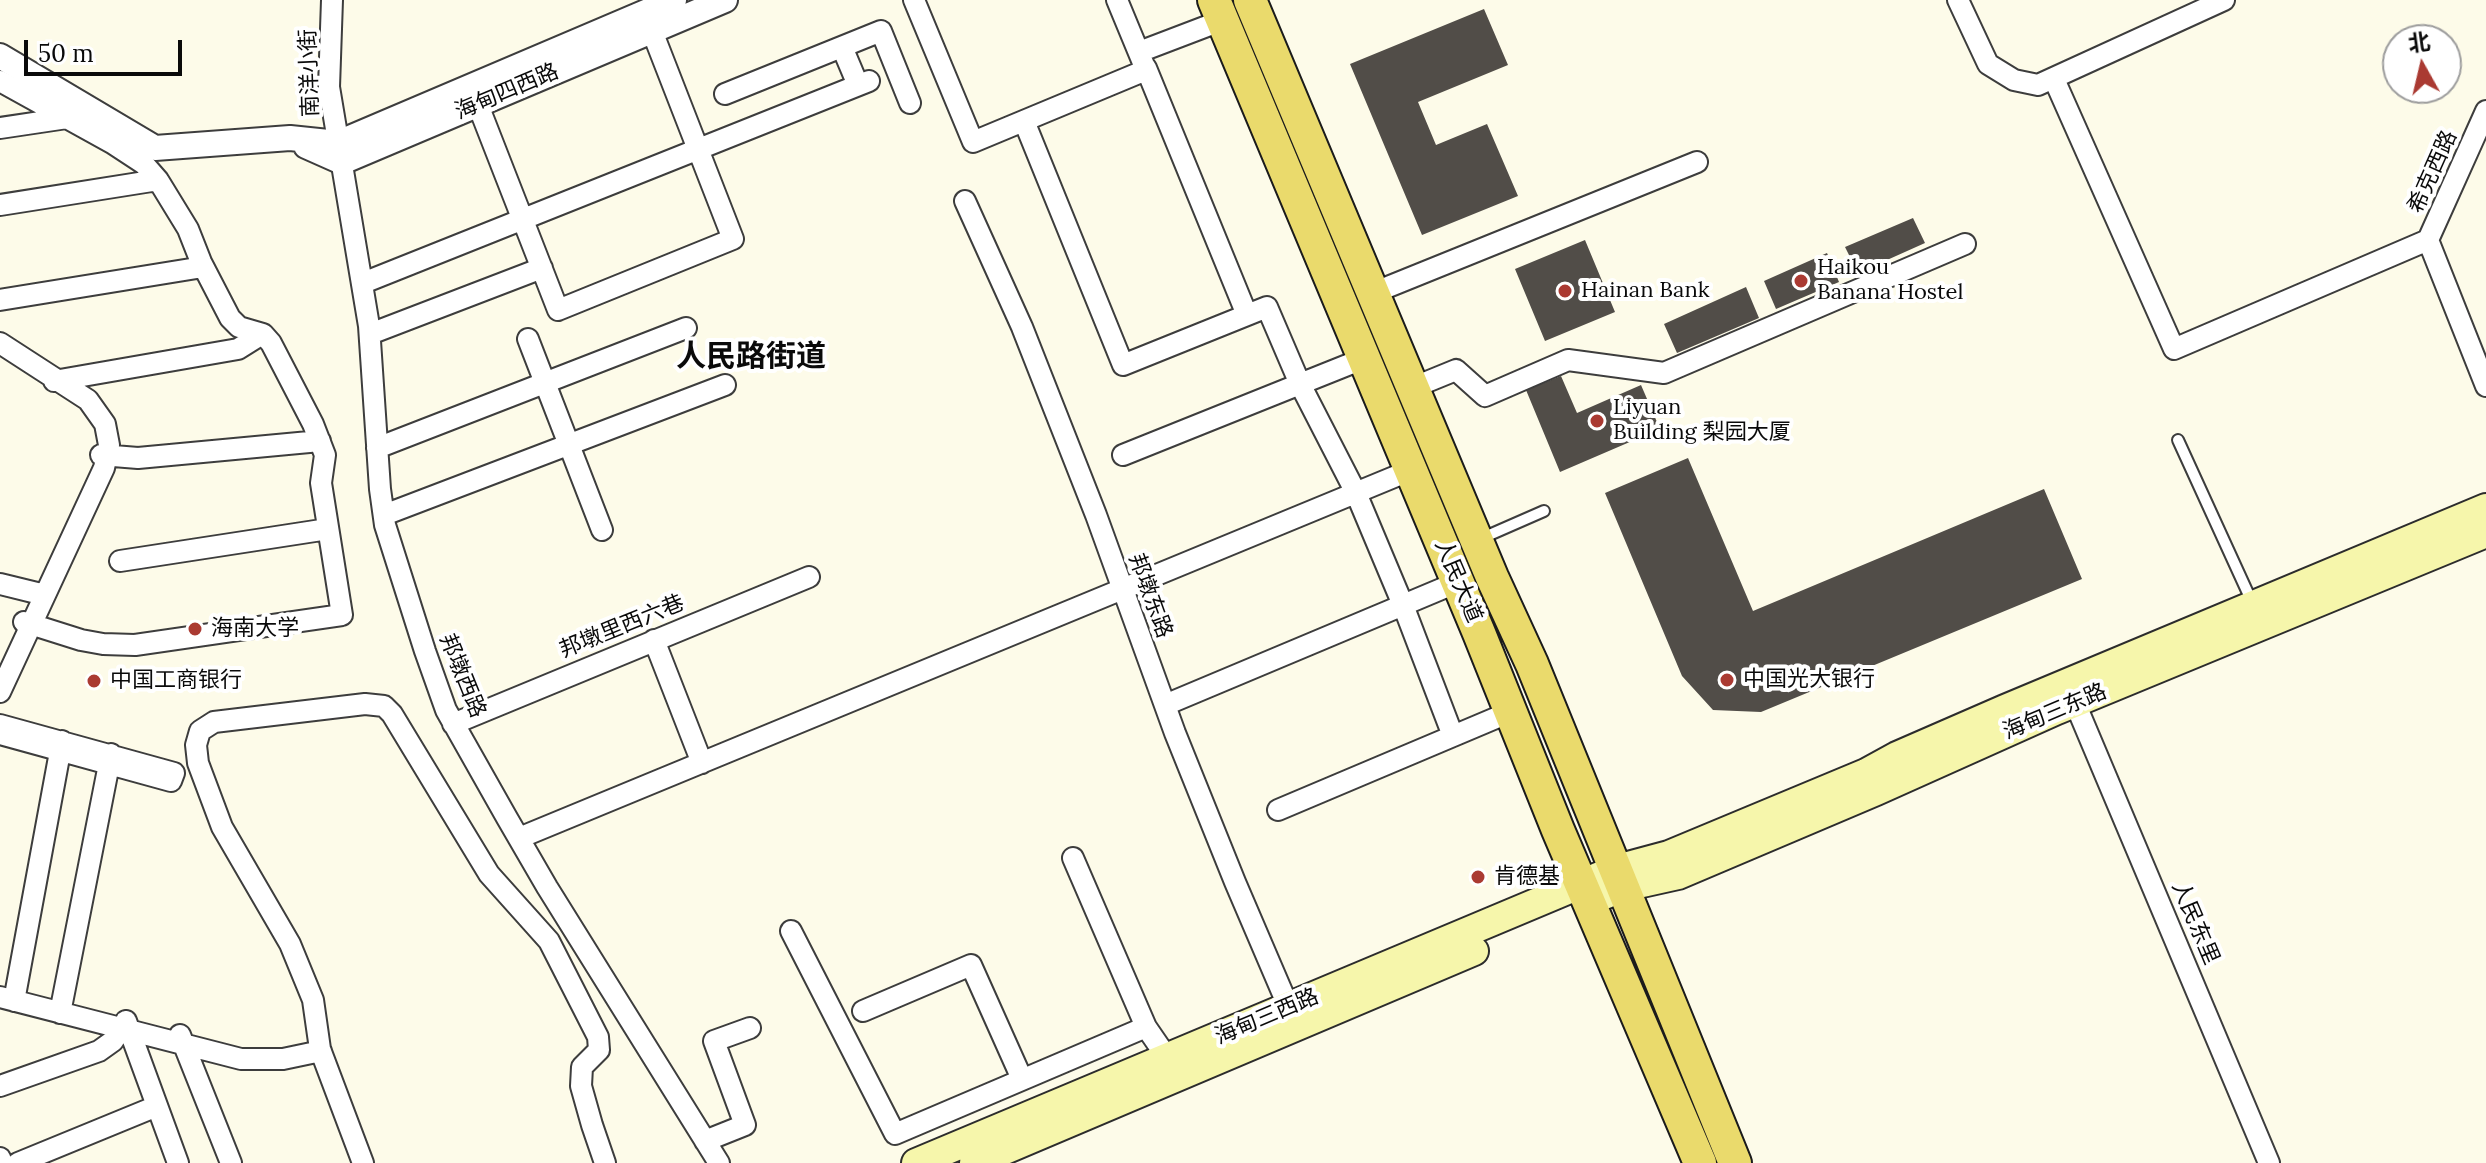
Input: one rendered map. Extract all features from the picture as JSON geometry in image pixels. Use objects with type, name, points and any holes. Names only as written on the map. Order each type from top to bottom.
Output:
[{"type":"main road","name":"人民大道","points":[[1250,0],[1476,540],[1532,664],[1735,1163]]},
{"type":"main road","name":"人民大道","points":[[1218,10],[1700,1163]]},
{"type":"main road","points":[[1620,878],[1866,773],[1897,756],[2005,709],[2486,508]]},
{"type":"main road","name":"海甸三东路","points":[[1620,878],[1678,875],[2075,703],[2486,533]]},
{"type":"main road","name":"海甸三西路","points":[[974,1163],[1620,878]]},
{"type":"main road","name":"海甸三西路","points":[[916,1163],[1289,1008],[1585,893]]},
{"type":"street","name":"南洋小街","points":[[332,0],[329,87],[340,153]]},
{"type":"street","name":"海甸四西路","points":[[340,153],[674,0]]},
{"type":"street","name":"海甸四西路","points":[[340,153],[478,105],[725,0]]},
{"type":"street","points":[[914,0],[973,142],[1146,70],[1142,60]]},
{"type":"street","points":[[1117,0],[1247,315]]},
{"type":"street","points":[[1958,0],[1988,64],[2014,80],[2038,85],[2224,0]]},
{"type":"street","points":[[1142,60],[1218,10]]},
{"type":"street","points":[[478,105],[558,310],[733,239],[652,31]]},
{"type":"street","points":[[725,94],[881,31],[910,103]]},
{"type":"street","points":[[363,283],[864,83],[842,47]]},
{"type":"street","points":[[0,56],[155,148],[290,138],[340,153]]},
{"type":"street","points":[[2054,79],[2174,349],[2428,240]]},
{"type":"street","points":[[0,81],[130,153],[144,164],[158,180],[188,229],[203,267],[234,323],[262,334],[271,343],[298,391],[325,455],[321,483],[342,615],[135,645],[81,640],[28,623]]},
{"type":"street","name":"希克西路","points":[[2486,111],[2428,240],[2486,386]]},
{"type":"street","points":[[0,128],[67,118]]},
{"type":"street","points":[[1024,121],[1123,365],[1267,307],[1300,384],[1356,493],[1453,736]]},
{"type":"street","name":"邦墩西路","points":[[340,153],[370,334],[384,515],[446,710],[519,838],[719,1163]]},
{"type":"street","points":[[1373,293],[1697,162]]},
{"type":"street","points":[[0,205],[158,180]]},
{"type":"street","name":"邦墩东路","points":[[965,201],[1022,327],[1096,515],[1165,705],[1289,1008]]},
{"type":"street","points":[[1412,388],[1456,370],[1485,396],[1568,360],[1664,373],[1965,244]]},
{"type":"street","points":[[0,300],[203,267]]},
{"type":"street","points":[[370,334],[542,268]]},
{"type":"street","points":[[377,448],[686,328]]},
{"type":"street","points":[[0,350],[54,380],[238,349],[262,334]]},
{"type":"street","points":[[528,339],[602,530]]},
{"type":"street","points":[[0,343],[54,380],[90,411],[101,436],[104,455],[0,692]]},
{"type":"street","points":[[1123,455],[1365,358]]},
{"type":"street","points":[[384,515],[725,385]]},
{"type":"street","points":[[104,455],[138,458],[320,441]]},
{"type":"street","points":[[519,838],[1411,470]]},
{"type":"street","points":[[120,561],[328,529]]},
{"type":"street","name":"邦墩里西六巷","points":[[453,724],[809,577]]},
{"type":"street","points":[[1165,705],[1458,582]]},
{"type":"street","points":[[0,584],[41,594]]},
{"type":"street","points":[[0,673],[28,623]]},
{"type":"street","points":[[654,640],[702,763]]},
{"type":"street","name":"人民东里","points":[[2075,703],[2269,1163]]},
{"type":"street","points":[[363,1163],[320,1048],[313,1000],[290,944],[222,827],[198,763],[196,745],[200,731],[214,722],[343,705],[384,706],[392,714],[489,874],[549,941],[588,1014],[600,1043],[599,1050],[582,1067],[581,1086],[605,1163]]},
{"type":"street","points":[[1278,810],[1510,712]]},
{"type":"street","points":[[0,725],[56,745]]},
{"type":"street","points":[[0,734],[110,758],[61,1009]]},
{"type":"street","points":[[56,745],[6,995],[181,1039],[241,1059],[260,1061],[300,1057],[320,1048]]},
{"type":"street","points":[[1073,858],[1146,1027],[1168,1059]]},
{"type":"street","points":[[791,931],[895,1134],[1146,1027]]},
{"type":"street","points":[[863,1011],[971,965],[1022,1079]]},
{"type":"street","points":[[0,1086],[99,1051],[125,1027]]},
{"type":"street","points":[[125,1027],[178,1163]]},
{"type":"street","points":[[705,1141],[745,1125],[714,1041],[750,1028]]},
{"type":"street","points":[[181,1039],[231,1163]]},
{"type":"street","points":[[18,1163],[157,1106]]},
{"type":"lane","points":[[2178,440],[2254,605]]},
{"type":"lane","points":[[1476,540],[1544,511]]},
{"type":"building","points":[[1484,9],[1508,65],[1418,102],[1436,145],[1487,124],[1518,196],[1422,235],[1350,64]]},
{"type":"building","points":[[1913,218],[1925,243],[1858,273],[1845,247]]},
{"type":"building","name":"Hainan Bank","points":[[1585,240],[1615,312],[1545,341],[1515,269]]},
{"type":"building","name":"Haikou Banana Hostel","points":[[1827,253],[1839,282],[1776,309],[1764,281]]},
{"type":"building","points":[[1746,287],[1759,318],[1677,353],[1664,324]]},
{"type":"building","name":"Liyuan Building 梨园大厦","points":[[1561,376],[1577,413],[1641,385],[1660,429],[1560,472],[1526,390]]},
{"type":"building","points":[[1688,458],[1753,611],[2044,489],[2082,579],[1761,712],[1713,710],[1682,676],[1605,493]]},
{"type":"place","name":"Haikou Banana Hostel","points":[[1801,281]]},
{"type":"place","name":"Hainan Bank","points":[[1565,291]]},
{"type":"place","name":"Liyuan Building 梨园大厦","points":[[1597,421]]},
{"type":"place","name":"海南大学","points":[[195,629]]},
{"type":"place","name":"中国光大银行","points":[[1727,680]]},
{"type":"place","name":"中国工商银行","points":[[94,681]]},
{"type":"place","name":"肯德基","points":[[1478,877]]},
{"type":"district","name":"人民路街道","points":[[751,357]]}]
